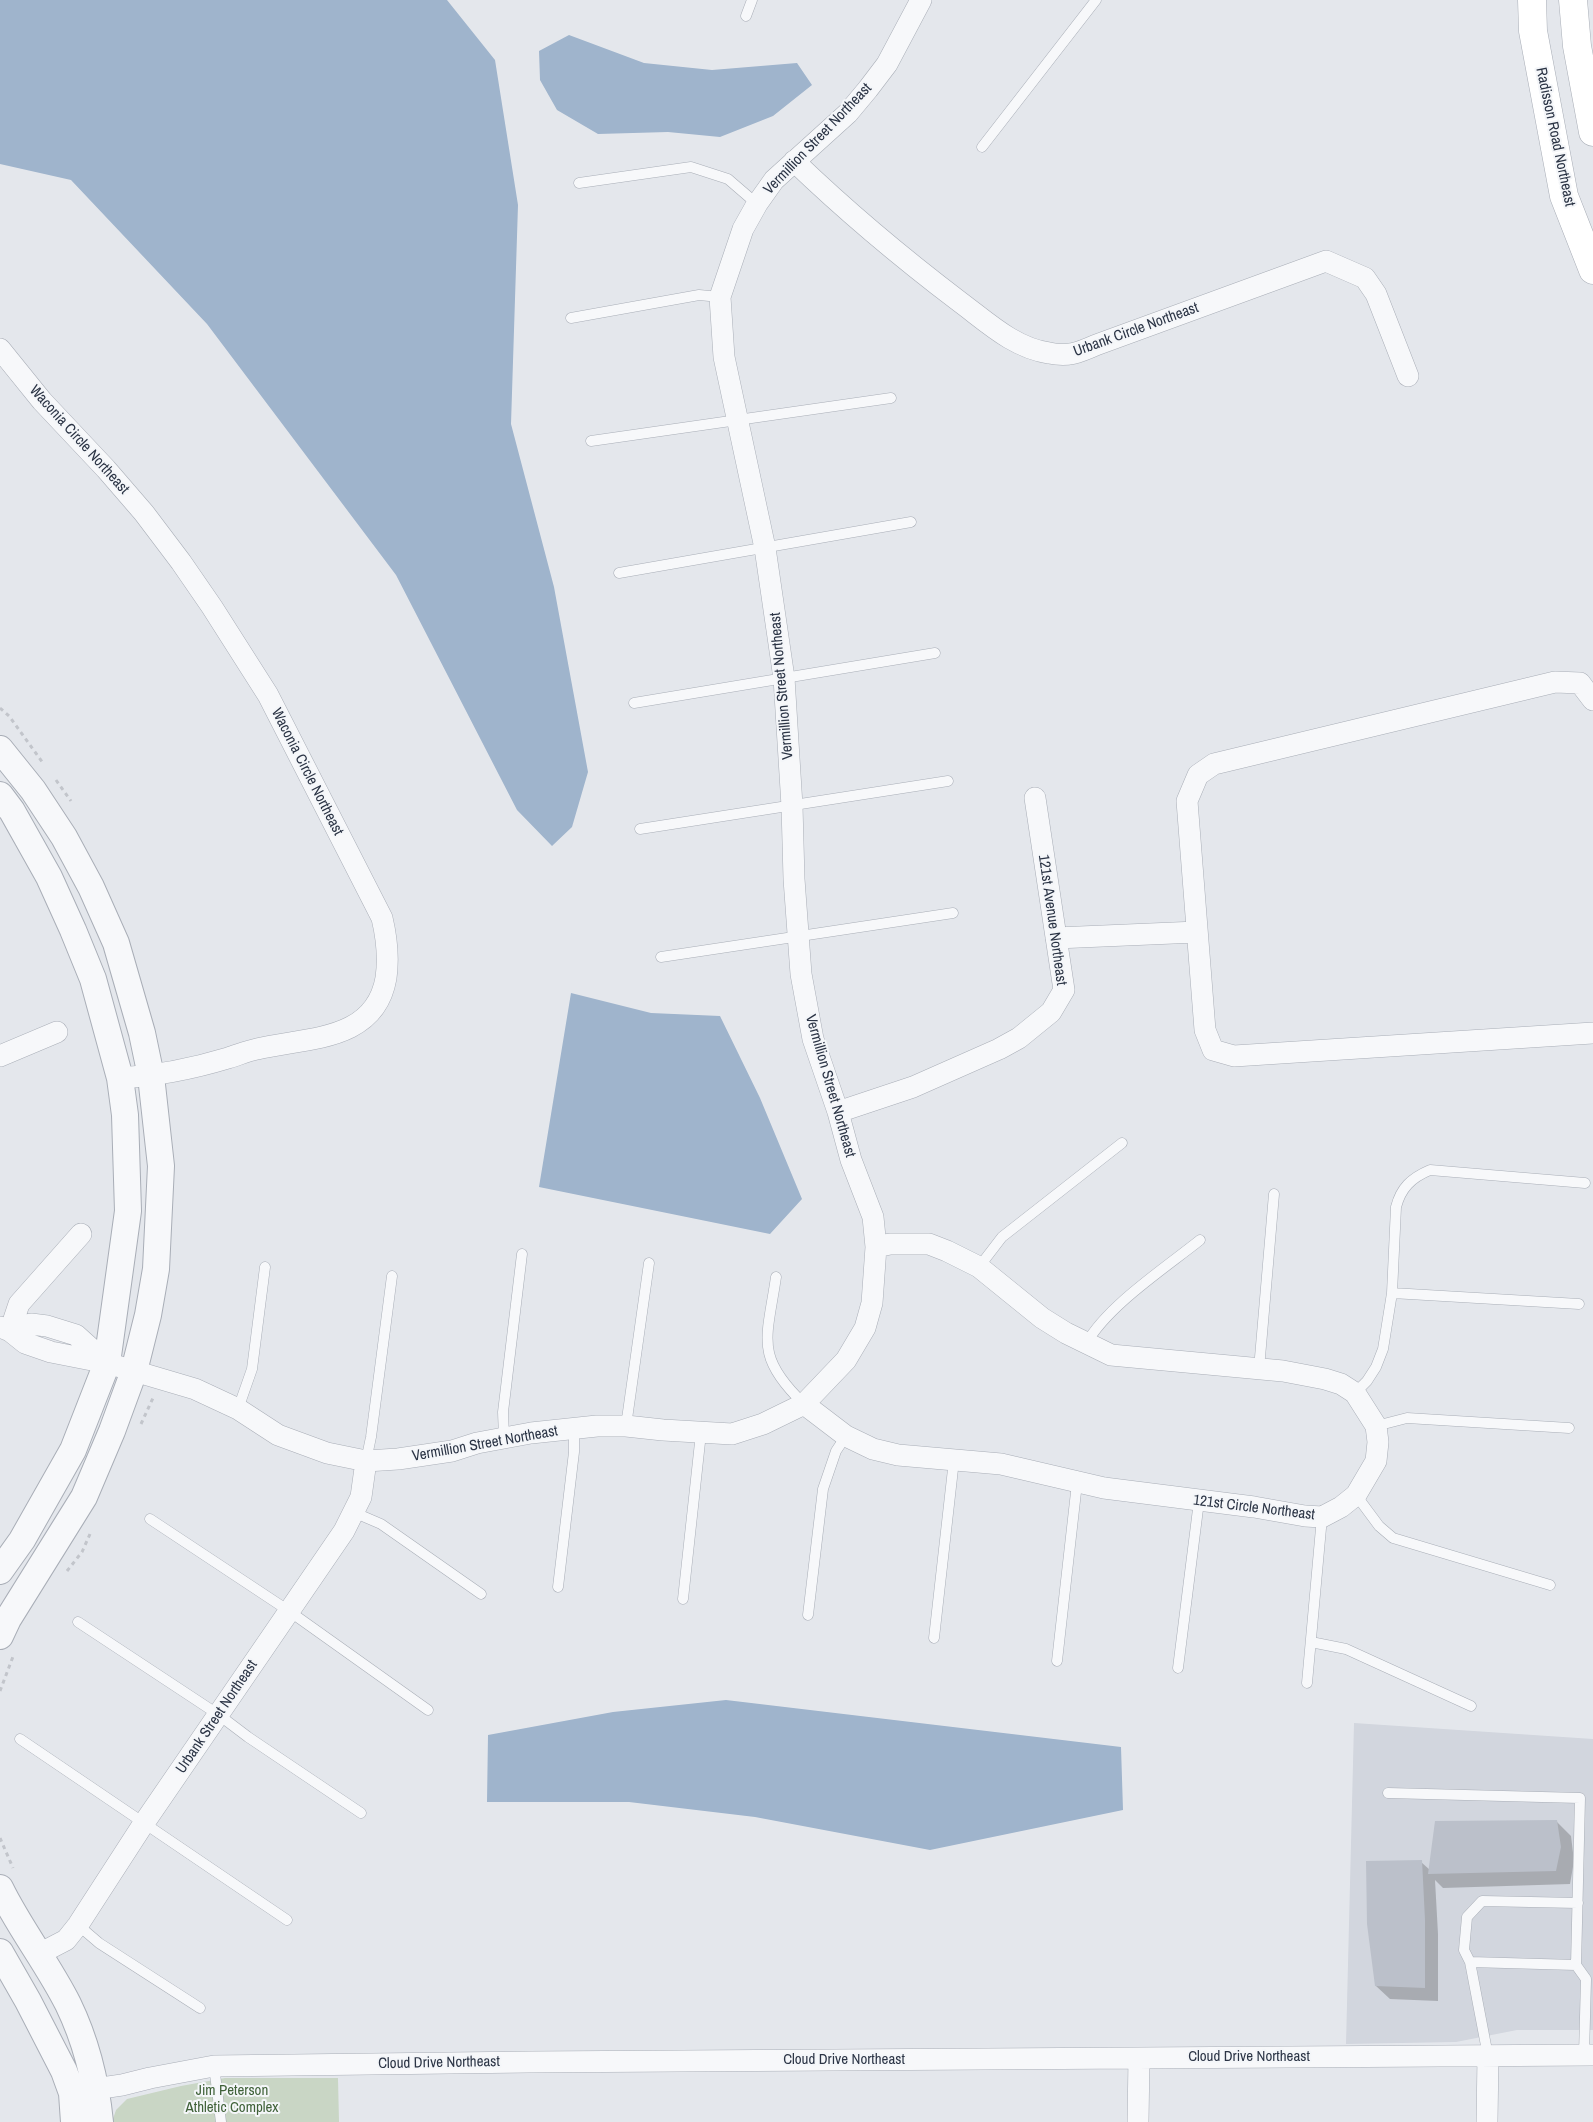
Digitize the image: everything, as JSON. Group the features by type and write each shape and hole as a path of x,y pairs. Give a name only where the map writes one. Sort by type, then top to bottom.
{"main road":[{"name":"Radisson Road Northeast","path":"1532,0 1533,31 1564,196 1593,270"},
{"path":"1572,0 1577,46 1593,132"}],"street":[{"name":"Vermillion Street Northeast","path":"107,1363 195,1389 217,1398 238,1409 278,1436 320,1451 366,1462 452,1451 504,1437 574,1428 626,1426 732,1434 763,1424 804,1404 846,1360 865,1328 872,1303 876,1247 873,1218 851,1160 838,1112 813,1039 801,974 794,879 792,806 784,678 765,548 724,357 720,297 743,229 757,204 774,180 848,113 868,89 887,64 921,0"},
{"name":"Urbank Circle Northeast","path":"794,161 835,201 903,259 1012,341 1048,353 1074,355 1326,261 1365,278 1376,294 1408,376"},
{"name":"Waconia Circle Northeast","path":"0,349 42,400 144,513 181,562 240,650 268,694 312,779 333,826 382,918 388,942 384,991 374,1009 361,1023 343,1031 257,1049 226,1059 151,1076 120,1078"},
{"path":"1593,700 1580,683 1555,682 1214,764 1198,775 1187,801 1205,1030 1213,1050 1234,1056 1593,1033"},
{"path":"0,749 33,790 64,837 95,895 116,943 142,1033 151,1076 161,1166 156,1269 148,1315 134,1371 112,1431 84,1497 8,1619 0,1636"},
{"path":"0,796 12,811 33,847 74,930 93,979 120,1078 125,1116 128,1211 107,1363 73,1450 22,1540 0,1571"},
{"name":"121st Avenue Northeast","path":"838,1112 913,1086 999,1049 1019,1038 1051,1012 1064,990 1034,798"},
{"path":"1056,938 1197,932"},
{"path":"0,1056 57,1032"},
{"path":"5,1329 19,1304 81,1234"},
{"path":"876,1247 890,1244 929,1244 979,1267 1042,1318 1086,1344 1111,1355 1259,1369 1325,1379 1341,1384 1355,1394 1376,1426"},
{"path":"5,1329 31,1324 47,1326 76,1335 107,1363"},
{"name":"121st Circle Northeast","path":"804,1404 846,1436 873,1449 898,1455 1001,1464 1077,1483 1322,1517 1341,1507 1356,1495 1376,1461 1378,1442 1376,1426"},
{"name":"Urbank Street Northeast","path":"39,1954 66,1940 78,1925 144,1823 344,1531 361,1497 366,1462"},
{"path":"0,1888 15,1919 39,1954 72,2014 84,2090 100,2122"},
{"path":"0,1952 64,2071 84,2090"},
{"name":"Cloud Drive Northeast","path":"84,2090 122,2085 214,2066 1588,2055"},
{"path":"1487,2122 1488,2056"},
{"path":"1138,2122 1139,2058"},
{"path":"74,2122 84,2090"}],"lane":[{"path":"746,16 752,0"},
{"path":"982,147 1096,0"},
{"path":"579,183 691,167 728,178 757,204"},
{"path":"571,318 699,295 720,297"},
{"path":"591,442 737,419 891,398"},
{"path":"620,573 911,522"},
{"path":"634,703 935,653"},
{"path":"640,830 948,781"},
{"path":"661,957 953,913"},
{"path":"979,1267 1002,1237 1122,1143"},
{"path":"1355,1394 1376,1367 1383,1349 1392,1293 1396,1207 1399,1195 1416,1176 1430,1170 1585,1182"},
{"path":"1259,1369 1274,1194"},
{"path":"1086,1344 1093,1332 1112,1311 1200,1240"},
{"path":"504,1437 503,1412 522,1254"},
{"path":"626,1426 649,1263"},
{"path":"238,1409 252,1369 265,1267"},
{"path":"366,1462 372,1437 392,1276"},
{"path":"776,1277 766,1342 773,1368 780,1380 804,1404"},
{"path":"1392,1293 1579,1304"},
{"path":"1376,1426 1407,1418 1569,1428"},
{"path":"558,1587 574,1452 574,1428"},
{"path":"682,1599 701,1433"},
{"path":"808,1615 823,1489 836,1451 846,1436"},
{"path":"934,1638 954,1460"},
{"path":"1057,1660 1077,1483"},
{"path":"1356,1495 1379,1526 1393,1538 1550,1585"},
{"path":"1178,1668 1199,1501"},
{"path":"353,1512 382,1524 482,1594"},
{"path":"1307,1683 1322,1517"},
{"path":"150,1519 289,1611 428,1710"},
{"path":"78,1622 219,1715 248,1737 361,1813"},
{"path":"1311,1642 1346,1649 1471,1706"},
{"path":"20,1739 287,1920"},
{"path":"1388,1793 1580,1798 1576,1965 1586,1979 1588,2055"},
{"path":"1488,2056 1470,1962 1464,1950 1467,1917 1482,1902 1578,1903"},
{"path":"78,1925 99,1943 200,2008"},
{"path":"1470,1962 1576,1965"},
{"path":"214,2066 221,2122"}],"shaded area":[{"path":"1354,1723 1593,1739 1593,2030 1517,2030 1456,2042 1346,2044"}],"green space":[{"name":"Jim Peterson Athletic Complex","path":"225,2078 338,2078 339,2122 112,2122 116,2110 127,2099"}],"water":[{"path":"0,0 447,0 495,60 518,205 511,424 554,587 588,772 572,827 552,846 517,810 396,575 207,324 71,180 0,164"},
{"path":"569,35 644,63 712,70 797,63 812,85 773,116 720,137 668,132 598,134 557,110 540,80 539,51"},
{"path":"571,993 651,1013 720,1016 760,1098 802,1199 770,1234 539,1187"},
{"path":"726,1700 1121,1747 1123,1810 930,1850 755,1817 629,1802 487,1802 488,1735 613,1712"}],"building":[{"path":"1557,1820 1561,1847 1556,1871 1428,1874 1435,1821"},
{"path":"1422,1860 1425,1920 1425,1988 1375,1986 1367,1924 1366,1861"}]}
